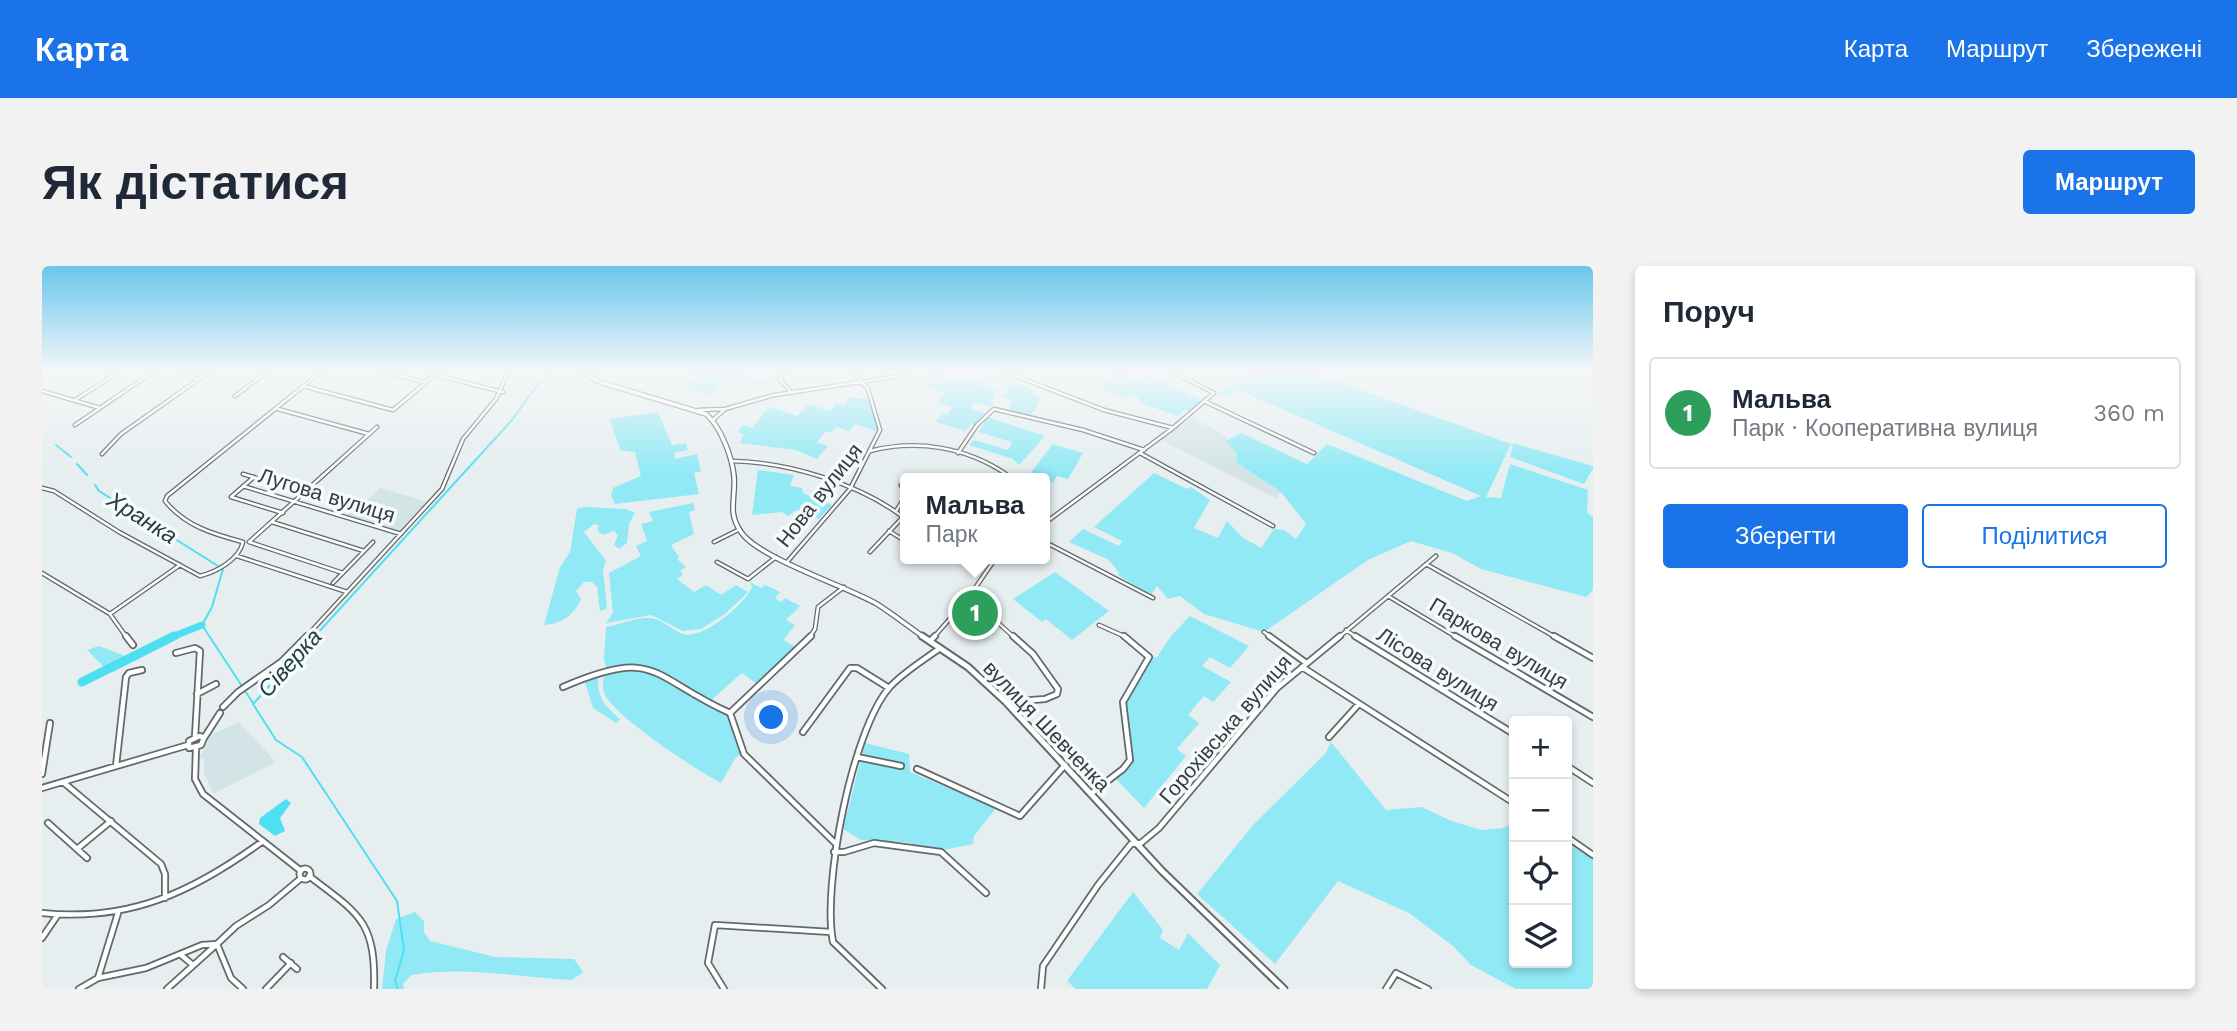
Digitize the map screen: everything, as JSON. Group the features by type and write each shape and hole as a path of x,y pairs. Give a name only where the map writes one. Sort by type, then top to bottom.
{"street":[{"path":"93,406 100,408"},
{"path":"75,425 103,406"},
{"path":"102,454 121,434 161,406"},
{"path":"42,490 54,491 180,565 201,576 208,575 237,556 243,542 187,522 165,501 172,491 278,406"},
{"path":"377,406 393,410 398,406"},
{"path":"223,707 236,694 266,675 289,655 401,534 447,482 465,436 491,406"},
{"path":"683,406 698,410 739,406"},
{"path":"870,451 880,430 872,406"},
{"path":"1093,406 1173,428"},
{"path":"1050,520 1201,406"},
{"path":"1214,406 1314,453"},
{"path":"278,409 369,434"},
{"path":"713,420 725,409"},
{"path":"958,453 977,425 993,409 1083,430 1144,450"},
{"path":"698,410 713,420 731,461 734,478 730,511 738,530 714,542"},
{"path":"342,573 249,542 377,427"},
{"path":"873,443 882,447"},
{"name":"Нова вулиця","path":"787,562 850,489 870,451 917,443 958,453 996,466 1005,473"},
{"path":"1140,453 1273,526"},
{"path":"731,461 759,460 797,467 876,498 900,514"},
{"path":"243,474 305,492"},
{"path":"254,477 231,497 283,513"},
{"name":"Лугова вулиця","path":"243,486 401,534"},
{"path":"896,511 900,504"},
{"path":"870,552 900,521"},
{"path":"272,522 364,551"},
{"name":"вулиця Шевченка","path":"738,530 747,540 776,557 844,587 894,615 968,667 1006,702 1136,843 1284,989"},
{"path":"889,531 900,538"},
{"path":"333,583 373,542"},
{"path":"1050,545 1153,598"},
{"path":"237,556 347,592"},
{"name":"Горохівська вулиця","path":"1041,989 1043,966 1118,858 1159,828 1277,688 1436,556"},
{"path":"717,562 748,579 776,557"},
{"path":"931,640 969,597 992,564"},
{"path":"1426,564 1593,658"},
{"path":"110,614 180,565"},
{"path":"42,573 110,614 133,645"},
{"path":"730,712 812,635 816,629 818,607 844,587"},
{"name":"Паркова вулиця","path":"1388,596 1593,717"},
{"path":"969,597 1033,654 1058,689 1057,694 1045,701 1015,699 1006,702"},
{"path":"1092,793 1123,769 1129,760 1123,702 1149,657 1129,638 1099,625"},
{"name":"Лісова вулиця","path":"1346,630 1509,731"},
{"path":"1264,632 1303,665 1358,705 1509,800"},
{"path":"882,989 833,942 831,932 835,843 862,737 890,688 941,648"},
{"path":"42,788 188,745 195,737 198,649 176,653"},
{"path":"563,687 607,670 643,668 658,672 704,702 730,712"},
{"path":"803,732 850,668 857,668 890,688"},
{"path":"116,766 126,677 129,673 142,670"},
{"path":"197,694 216,684"},
{"path":"1329,737 1358,705"},
{"path":"730,712 744,754 835,843"},
{"path":"220,713 196,748 194,769 203,794 301,871"},
{"path":"42,774 50,723"},
{"path":"195,737 204,738"},
{"path":"188,745 189,748 196,748"},
{"path":"857,757 901,766"},
{"path":"917,769 1020,816 1065,765"},
{"path":"1572,769 1593,782"},
{"path":"63,782 162,864 165,874 165,898"},
{"path":"77,849 111,821"},
{"path":"48,823 87,858"},
{"path":"42,913 83,917 118,912 165,898 223,870 263,841"},
{"path":"1572,841 1593,855"},
{"path":"834,852 844,852 874,843 941,852 986,893"},
{"path":"301,871 310,869 309,876"},
{"path":"300,879 301,871"},
{"path":"167,989 236,926 278,899 300,879 309,876"},
{"path":"309,876 363,918 372,934 377,955 374,989"},
{"path":"98,978 118,912"},
{"path":"42,937 57,916"},
{"path":"724,989 708,963 715,925 831,932"},
{"path":"79,989 98,978 146,968 202,945 217,944"},
{"path":"217,944 231,978 243,989"},
{"path":"181,955 192,965"},
{"path":"283,957 297,969"},
{"path":"266,989 291,963"},
{"path":"1386,989 1396,973 1428,989"}],"shaded area":[{"path":"807,406 830,411 834,406 872,406 878,429 876,431 855,424 849,431 836,427 831,433 826,431 817,442 828,446 817,459 796,450 740,443 744,434 738,432 742,425 752,428 769,407 797,416"},
{"path":"947,406 972,406 970,408 985,413 975,425 971,424 965,431 936,422 942,413 947,414 952,407"},
{"path":"1010,406 1036,406 1031,415 1008,410"},
{"path":"1149,406 1202,406 1193,413 1185,409 1178,416"},
{"path":"1274,406 1405,406 1511,444 1486,497 1501,498 1510,464 1588,490 1587,512 1593,518 1593,590 1586,597 1481,569 1452,553 1411,541 1368,560 1264,632 1204,614 1180,596 1168,599 1157,586 1151,595 1146,593 1118,575 1109,560 1069,542 1083,529 1119,546 1122,541 1094,527 1154,473 1187,489 1191,487 1210,500 1194,528 1218,538 1227,521 1242,537 1261,548 1274,529 1284,530 1296,539 1306,524 1281,492 1236,462 1237,454 1226,441 1241,433 1307,464 1327,444 1467,501 1481,496"},
{"path":"658,412 672,445 686,443 688,450 674,453 675,459 697,454 701,471 694,473 699,494 615,504 611,495 613,488 641,476 635,452 620,450 610,419"},
{"path":"988,417 1045,436 1019,465 1013,459 969,445 974,440 1008,450 1012,442 979,432"},
{"path":"1192,417 1227,437 1227,442 1237,454 1236,462 1281,492 1276,498 1161,440"},
{"path":"1513,443 1593,468 1584,484 1510,457"},
{"path":"1053,444 1083,453 1068,479 1057,476 1053,483 1050,481 1050,473 1031,473"},
{"path":"758,470 794,475 790,486 802,488 803,493 832,505 819,519 796,510 788,516 782,512 752,515"},
{"path":"380,488 428,502 400,532 345,516 354,507 359,508"},
{"path":"693,503 695,510 689,512 694,534 671,545 679,557 677,559 686,567 680,571 683,575 677,579 694,592 706,585 721,595 736,585 748,592 725,614 701,629 683,631 651,615 606,623 613,613 609,573 641,556 636,546 647,541 641,524 653,521 649,512"},
{"path":"577,509 626,509 635,513 629,524 627,543 619,549 614,545 618,535 614,531 603,535 598,531 598,525 594,524 584,532 606,561 603,569 607,609 600,611 597,587 592,582 584,582 576,591 581,599 575,610 562,621 544,625 560,567 570,552"},
{"path":"1055,572 1109,611 1072,640 1046,619 1042,622 1013,599"},
{"path":"750,582 761,588 765,585 780,592 775,598 781,602 785,598 800,606 786,620 795,625 783,640 798,648 761,687 742,673 709,702 730,713 744,754 736,757 721,783 677,756 612,705 605,695 604,674 598,675 600,695 620,719 616,723 593,708 585,682 594,678 593,675 607,670 604,660 606,627 649,618 683,634 701,632 722,619 741,602 752,587"},
{"path":"1190,616 1249,646 1230,668 1210,657 1202,666 1231,682 1213,702 1204,696 1188,715 1199,723 1177,749 1186,756 1144,808 1114,777 1130,760 1122,709 1149,657 1157,657 1171,636"},
{"path":"186,629 197,629 113,672 87,650 99,646 125,656"},
{"path":"239,722 276,762 213,794 204,773 204,758 199,759 211,735"},
{"path":"1331,742 1386,810 1422,807 1449,820 1481,830 1509,825 1509,968 1572,968 1572,846 1593,856 1593,989 1516,989 1471,965 1453,946 1409,913 1338,881 1275,964 1197,894 1255,823 1325,754"},
{"path":"865,743 909,754 910,772 996,808 974,836 973,844 943,850 904,842 861,840 843,829"},
{"path":"286,799 291,803 280,818 285,831 275,836 259,824 260,818"},
{"path":"1133,892 1163,930 1160,938 1179,950 1188,933 1220,965 1207,989 1076,989 1067,981"},
{"path":"415,912 424,921 424,932 430,941 495,957 574,959 583,972 572,980 471,972 431,973 411,975 403,984 404,989 382,989 386,951 396,919"}],"waterway":[{"name":"Сіверка","path":"398,989 395,981 404,950 397,901 302,757 276,740 253,704 522,406"},
{"name":"Хранка","path":"56,445 71,457"},
{"name":"Хранка","path":"77,464 87,475"},
{"name":"Хранка","path":"95,485 99,491 218,566"},
{"name":"Хранка","path":"223,569 212,607 202,625 253,703"},
{"path":"174,636 202,625"},
{"path":"82,682 174,636"},
{"path":"169,638 174,636"}],"place":[{"name":"Мальва","path":"975,613"}]}
